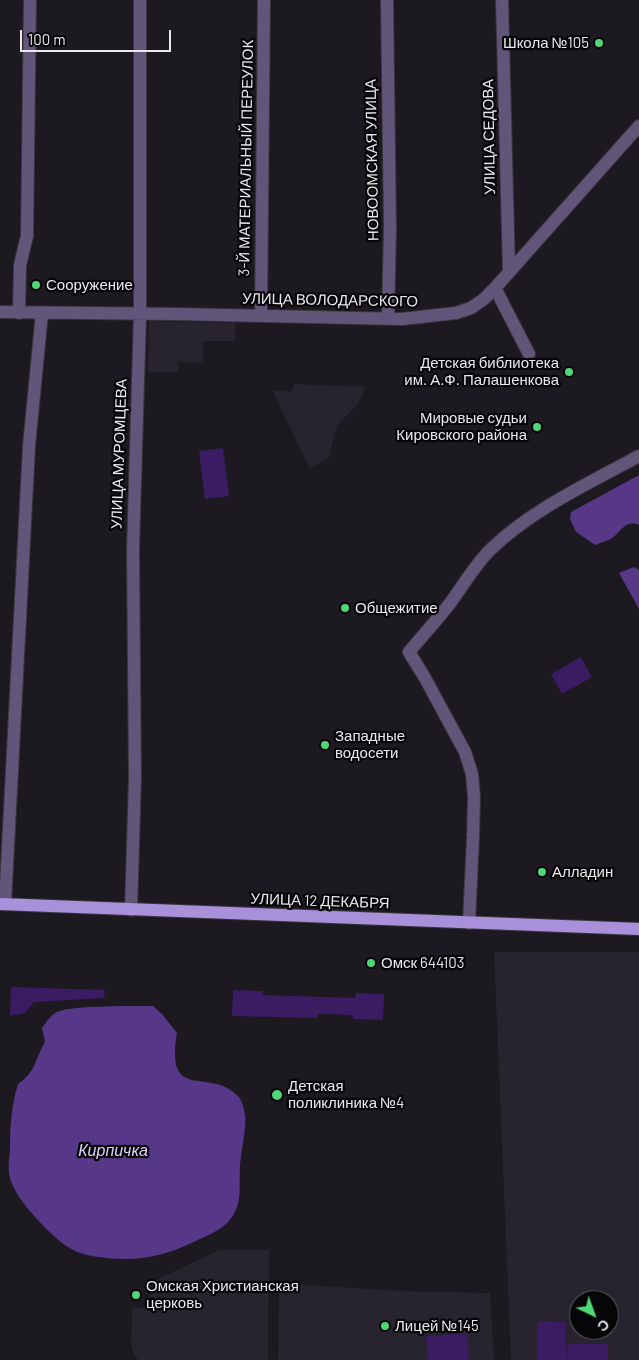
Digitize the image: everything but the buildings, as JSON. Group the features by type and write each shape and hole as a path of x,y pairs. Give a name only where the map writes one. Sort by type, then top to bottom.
{"main road":[{"name":"УЛИЦА 12 ДЕКАБРЯ","path":"2,904 639,929"}],"street":[{"path":"19,313 20,265 26,236 30,0"},
{"name":"УЛИЦА МУРОМЦЕВА","path":"132,910 135,778 133,550 140,314 140,0"},
{"name":"3-Й МАТЕРИАЛЬНЫЙ ПЕРЕУЛОК","path":"261,316 264,0"},
{"name":"НОВООМСКАЯ УЛИЦА","path":"387,0 390,217 388,319"},
{"name":"УЛИЦА СЕДОВА","path":"502,0 509,272"},
{"name":"УЛИЦА ВОЛОДАРСКОГО","path":"0,312 388,319 434,317 456,313 477,304 495,288 639,126"},
{"path":"495,288 529,354"},
{"path":"2,904 29,446 42,313"},
{"path":"469,923 474,797 472,774 465,752 409,652 450,603 477,565 510,532 545,508 639,456"}],"shaded area":[{"path":"149,321 235,323 235,341 203,341 203,363 178,362 178,372 148,372"},
{"path":"294,384 366,387 358,404 337,426 329,457 310,469 272,390 291,392"},
{"path":"223,448 229,496 205,499 199,451"},
{"path":"639,475 639,525 627,525 611,539 595,545 576,532 570,519 571,512"},
{"path":"634,567 639,570 639,609 619,573"},
{"path":"581,657 592,677 562,694 551,674"},
{"path":"494,952 639,952 639,1360 511,1360"},
{"path":"11,987 105,990 104,998 34,1002 25,1013 10,1016"},
{"path":"233,990 263,991 263,995 355,998 356,993 384,994 383,1020 354,1019 353,1015 318,1014 317,1018 232,1016"},
{"path":"219,1250 269,1250 268,1360 138,1360 131,1344 132,1308 149,1307 150,1283"},
{"name":"Лицей №145","path":"288,1284 402,1291 490,1293 494,1360 278,1360 279,1292"},
{"path":"538,1322 565,1322 567,1360 537,1360 537,1325"},
{"path":"467,1333 469,1360 428,1360 426,1336"},
{"path":"568,1344 608,1344 608,1360 568,1360"}],"water":[{"name":"Кирпичка","path":"153,1006 177,1033 175,1055 177,1069 183,1076 192,1080 215,1083 227,1088 238,1096 242,1102 245,1114 239,1199 231,1218 222,1227 187,1245 153,1256 131,1259 90,1256 77,1252 63,1244 53,1236 23,1203 13,1186 9,1171 11,1117 16,1092 18,1084 32,1070 45,1042 42,1028 53,1014 61,1011 77,1008"}],"place":[{"name":"Школа №105","path":"599,43"},
{"name":"Сооружение","path":"36,285"},
{"name":"Детская библиотека им. А.Ф. Палашенкова","path":"569,372"},
{"name":"Мировые судьи Кировского района","path":"537,427"},
{"name":"Общежитие","path":"345,608"},
{"name":"Западные водосети","path":"325,745"},
{"name":"Алладин","path":"542,872"},
{"name":"Омск 644103","path":"371,963"},
{"name":"Детская поликлиника №4","path":"277,1095"},
{"name":"Омская Христианская церковь","path":"136,1295"},
{"name":"Лицей №145","path":"385,1326"}]}
